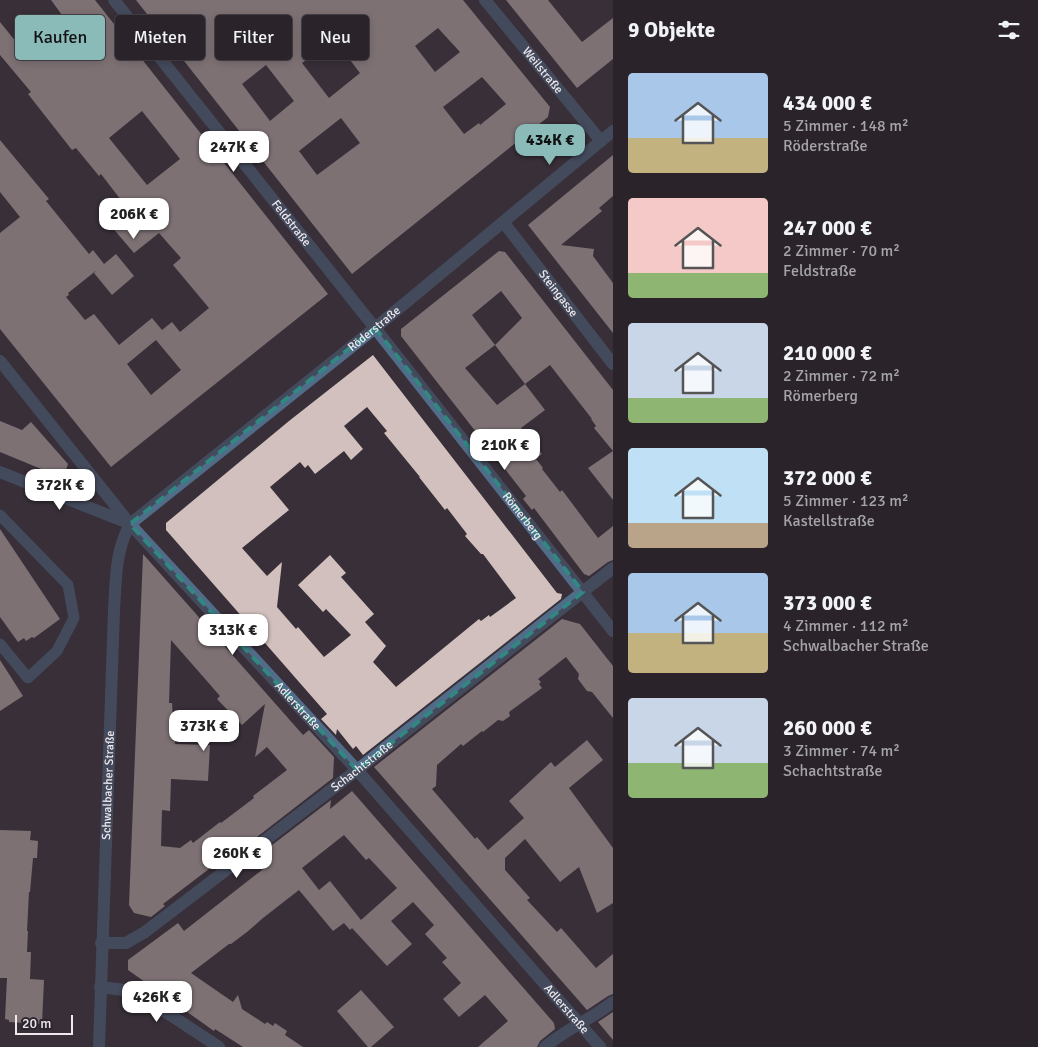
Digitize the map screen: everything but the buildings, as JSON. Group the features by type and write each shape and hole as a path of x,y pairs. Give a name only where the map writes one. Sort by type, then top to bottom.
{"street":[{"name":"Feldstraße","path":"114,0 375,328"},
{"name":"Weilstraße","path":"485,0 601,141"},
{"name":"Röderstraße","path":"130,524 375,328 613,131"},
{"name":"Steingasse","path":"504,223 613,364"},
{"name":"Römerberg","path":"375,328 613,631"},
{"name":"Adlerstraße","path":"0,361 130,524 357,770 600,1047"},
{"path":"0,472 130,524"},
{"name":"Schwalbacher Straße","path":"99,1047 111,674 118,559 120,545 130,524"},
{"name":"Schachtstraße","path":"101,944 126,943 146,932 357,770 613,568"},
{"path":"100,988 124,990 143,997 219,1047"},
{"path":"544,1047 559,1034 580,1024 613,1002"}],"lane":[{"path":"0,515 68,585 74,618 57,651 28,678 1,646"}],"highlighted area":[{"path":"375,328 583,592 357,770 130,524"}]}
